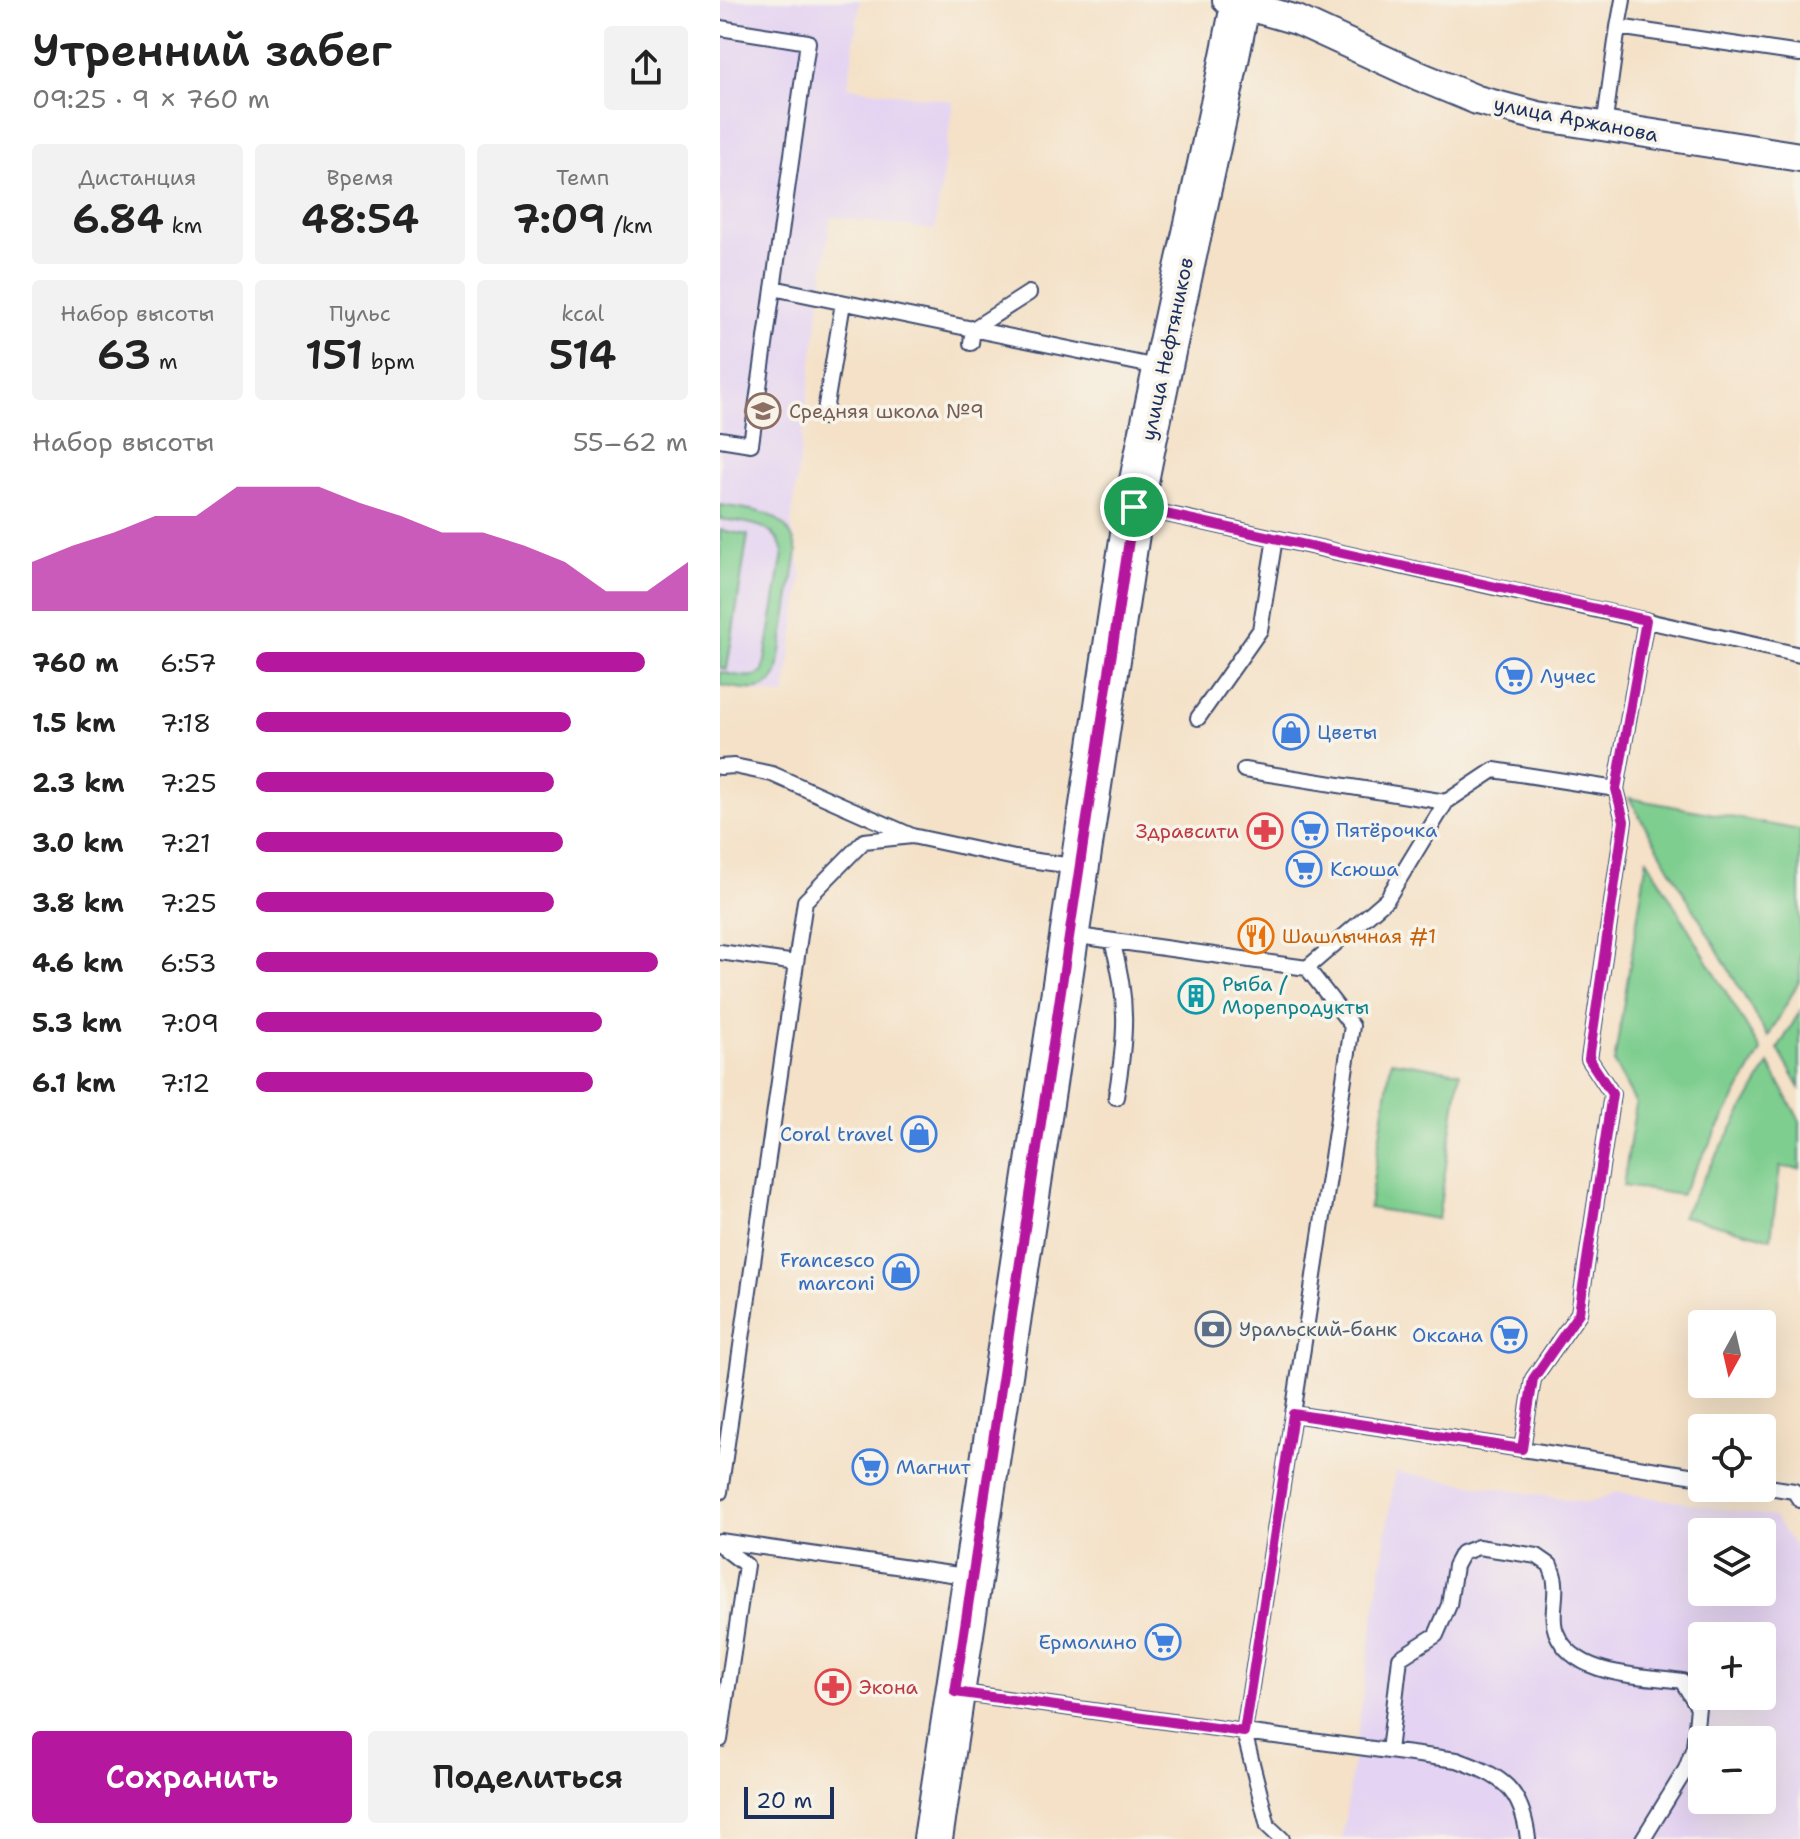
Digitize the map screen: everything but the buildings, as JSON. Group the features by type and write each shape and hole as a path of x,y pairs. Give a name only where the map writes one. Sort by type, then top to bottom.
{"main road":[{"name":"улица Нефтяников","path":"933,1839 1134,507 1208,168 1236,1"}],"street":[{"name":"улица Аржанова","path":"1236,1 1297,20 1477,100 1538,116 1800,157"}],"lane":[{"path":"1604,127 1623,0"},
{"path":"1618,27 1800,54"},
{"path":"720,28 808,42 751,444 720,439"},
{"path":"773,288 972,336 1162,368"},
{"path":"972,336 1029,293"},
{"path":"824,417 843,303"},
{"path":"1134,507 1800,655"},
{"path":"1198,718 1260,630 1275,538"},
{"path":"1522,1449 1533,1379 1579,1313 1612,1094 1589,1059 1624,821 1616,789 1646,620"},
{"path":"720,767 734,766 772,774 912,836 1015,858 1080,867"},
{"path":"1244,770 1446,802"},
{"path":"1307,968 1387,899 1446,802 1494,770 1616,789"},
{"path":"720,1492 805,901 864,841 912,836"},
{"path":"1070,935 1112,941 1163,940 1307,968 1352,1026 1244,1732 1268,1826 1282,1839"},
{"path":"1112,941 1122,975 1126,1009 1124,1050 1116,1097"},
{"path":"720,952 796,963"},
{"path":"1293,1414 1688,1475"},
{"path":"1776,1488 1794,1491 1800,1500"},
{"path":"720,1543 973,1577"},
{"path":"720,1543 746,1565 720,1740"},
{"path":"1389,1751 1400,1658 1436,1635 1449,1605 1455,1566 1462,1553 1478,1547 1537,1556 1550,1565 1556,1585 1553,1605 1556,1632 1575,1658 1597,1668 1682,1681 1698,1707 1694,1747 1686,1769 1643,1839"},
{"path":"955,1692 1457,1760 1489,1771 1506,1784 1525,1814 1528,1839"}],"shaded area":[{"name":"Средняя школа №9","path":"720,0 860,0 848,87 953,101 935,230 831,217 791,524 802,576 785,696 720,686"},
{"path":"1395,1472 1588,1503 1617,1492 1774,1517 1688,1518 1688,1606 1776,1606 1776,1520 1800,1554 1800,1833 1795,1839 1342,1839"}],"green space":[{"path":"720,505 758,511 778,520 793,538 797,552 778,670 768,685 754,690 720,685 720,672 748,676 763,672 783,553 780,543 767,530 749,523 720,519"},
{"path":"720,530 748,535 727,669 720,668"},
{"path":"1629,798 1800,830 1800,980 1768,1037"},
{"path":"1647,859 1761,1051 1681,1195 1623,1186 1636,1104 1614,1063"},
{"path":"1800,1011 1800,1088 1778,1049"},
{"path":"1391,1061 1460,1072 1438,1219 1369,1208"},
{"path":"1769,1064 1800,1121 1800,1169 1780,1167 1771,1238 1682,1216"}],"place":[{"name":"Средняя школа №9","path":"763,411"},
{"name":"Лучес","path":"1514,676"},
{"name":"Цветы","path":"1291,732"},
{"name":"Пятёрочка","path":"1310,830"},
{"name":"Здравсити","path":"1265,831"},
{"name":"Ксюша","path":"1304,869"},
{"name":"Шашлычная #1","path":"1256,936"},
{"name":"Рыба / Морепродукты","path":"1196,996"},
{"name":"Coral travel","path":"919,1134"},
{"name":"Francesco marconi","path":"901,1272"},
{"name":"Уральский-банк","path":"1213,1329"},
{"name":"Оксана","path":"1509,1335"},
{"name":"Магнит","path":"870,1467"},
{"name":"Ермолино","path":"1163,1642"},
{"name":"Экона","path":"833,1687"}],"route":[{"path":"1134,507 1646,620 1616,789 1624,821 1589,1059 1612,1094 1579,1313 1533,1379 1522,1449 1293,1414 1244,1732 955,1692 1134,507"}]}
